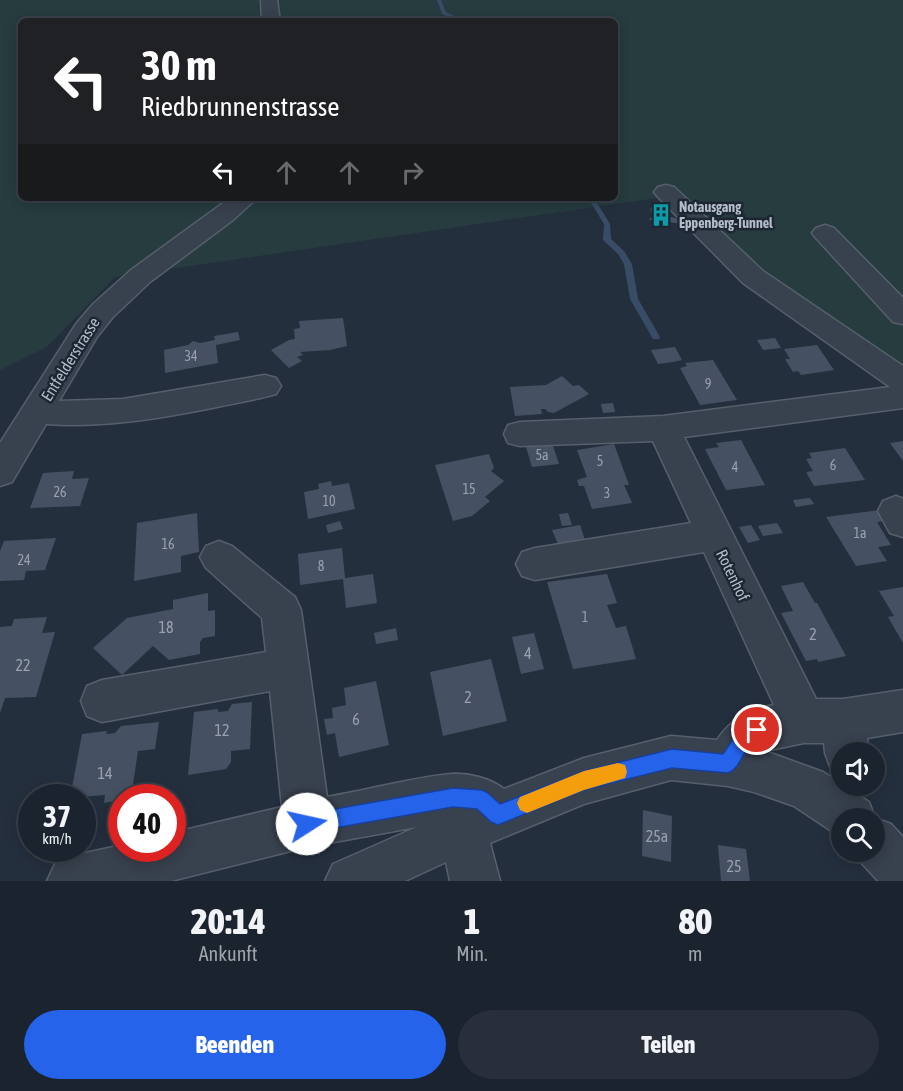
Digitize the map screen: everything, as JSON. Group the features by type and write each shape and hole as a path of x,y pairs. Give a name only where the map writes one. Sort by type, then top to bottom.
{"street":[{"path":"269,0 271,18"},
{"path":"666,192 712,240 753,277 903,381"},
{"name":"Entfelderstrasse","path":"0,472 86,330 102,309 142,273 241,201"},
{"path":"825,233 903,315"},
{"path":"38,411 65,415 100,414 265,386"},
{"path":"520,434 663,428 903,397"},
{"name":"Rotenhof","path":"663,428 714,535 832,732"},
{"path":"535,564 714,535"},
{"path":"219,557 281,610 307,824"},
{"path":"102,701 289,668"},
{"path":"728,764 742,742 757,730 832,732 903,711"},
{"path":"350,881 480,823 584,781 672,758 728,764 754,770 807,788 836,808"},
{"path":"72,881 307,824 453,797 482,800 475,881"},
{"path":"885,853 895,863 903,877"}],"green space":[{"path":"0,0 903,0 903,375 820,319 670,196 115,277 47,347 0,370"}],"building":[{"name":"Notausgang Eppenberg-Tunnel","path":"663,205 671,210 668,216 684,221 685,224 649,220 653,215 650,209 653,206"},
{"path":"343,318 347,346 330,350 300,352 303,355 297,357 302,361 289,368 271,350 295,339 294,329 300,328 299,321"},
{"path":"238,332 240,340 216,345 218,363 165,373 164,350 188,345 193,341 200,343 215,340 214,336"},
{"path":"775,338 781,348 763,350 757,340"},
{"path":"817,345 834,370 801,375 798,371 793,372 785,359 790,359 784,349"},
{"path":"675,347 682,360 658,364 651,350"},
{"path":"713,360 737,400 700,405 680,368 687,366 685,363"},
{"path":"562,376 573,386 579,385 589,394 554,413 541,409 542,414 515,416 510,387 546,385"},
{"path":"613,403 615,412 603,413 601,404"},
{"path":"741,440 765,485 726,490 705,449 719,447 716,443"},
{"path":"903,441 903,461 890,443"},
{"path":"552,443 559,464 532,467 526,447"},
{"path":"614,444 629,485 624,485 632,503 592,509 584,486 579,486 577,480 587,477 577,450"},
{"path":"845,448 865,480 814,486 806,472 813,471 806,459 812,458 809,453"},
{"path":"489,454 494,468 491,471 504,481 485,497 490,501 472,516 453,521 435,465"},
{"path":"74,471 72,479 89,478 80,506 30,508 43,473"},
{"path":"331,481 332,486 349,483 355,509 308,519 304,492 319,489 318,484"},
{"path":"810,498 814,504 796,507 793,500"},
{"path":"880,510 890,520 877,522 891,545 878,547 887,561 856,566 826,517"},
{"path":"197,513 199,552 181,556 181,572 134,581 137,523"},
{"path":"568,513 572,525 562,526 559,514"},
{"path":"340,521 343,529 328,533 326,525"},
{"path":"777,523 783,533 763,536 758,526"},
{"path":"580,525 585,540 558,544 552,530"},
{"path":"751,525 760,540 748,543 739,527"},
{"path":"56,538 45,570 26,571 24,580 0,581 0,551 4,541"},
{"path":"342,548 345,578 373,574 377,603 346,608 343,579 300,585 298,554"},
{"path":"607,574 617,603 607,605 616,628 626,626 636,659 573,669 547,582"},
{"path":"803,582 846,656 818,662 817,659 806,661 781,613 793,611 781,586"},
{"path":"903,587 903,643 888,617 894,616 879,591"},
{"path":"208,593 208,611 215,610 215,636 203,638 200,642 200,654 169,660 153,646 122,675 93,648 127,618 173,609 173,600"},
{"path":"47,617 42,633 55,632 36,697 5,698 0,713 0,627 12,626 14,619"},
{"path":"396,628 398,640 376,644 374,633"},
{"path":"534,633 544,669 521,674 512,637"},
{"path":"491,659 507,721 443,736 430,672"},
{"path":"376,681 389,745 339,757 335,733 327,735 324,719 333,718 332,708 346,705 344,688"},
{"path":"252,702 250,749 231,751 231,762 226,769 188,775 194,712 218,709 218,712 228,711 232,704"},
{"path":"159,722 155,749 138,751 133,784 108,784 108,802 104,803 105,795 96,796 96,784 73,784 82,734 107,731 106,734 115,733 121,726"},
{"path":"643,810 672,816 671,862 642,856"},
{"path":"718,845 746,849 750,881 721,881"}],"waterway":[{"path":"439,0 444,13 456,18"},
{"path":"593,201 607,224 607,240 621,253 628,264 634,299 656,337"}],"slow traffic":[{"path":"527,803 584,781 618,772"}],"place":[{"name":"Notausgang Eppenberg-Tunnel","path":"661,215"}],"route":[{"path":"307,824 453,797 482,800 498,815 584,781 672,758 728,764 742,742 757,730"}]}
